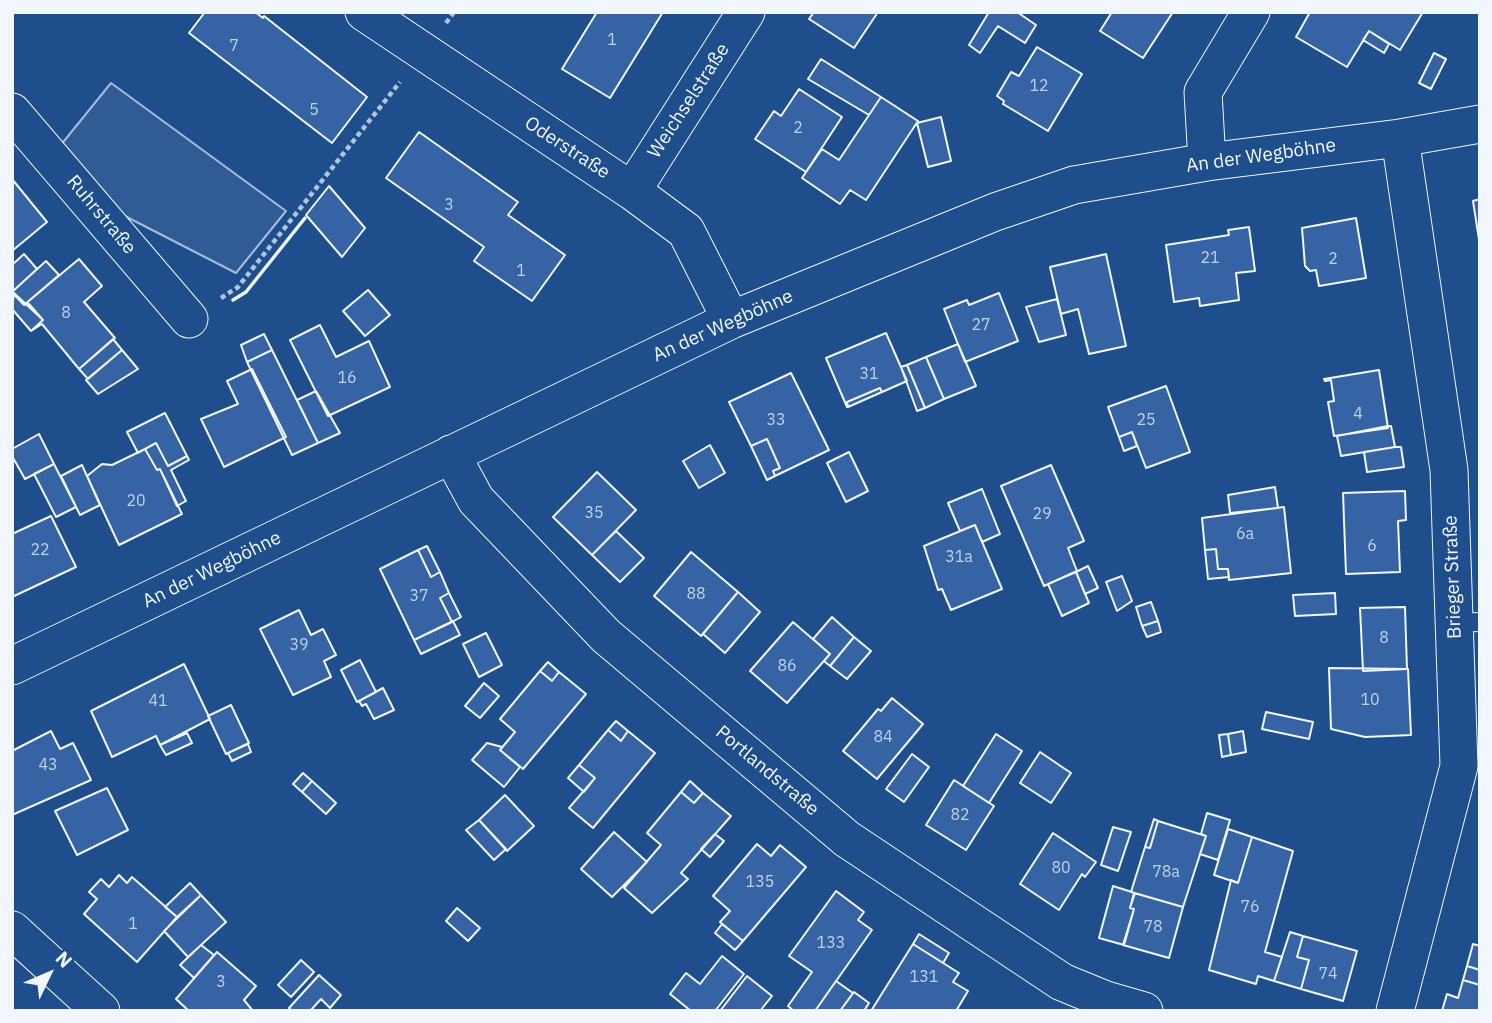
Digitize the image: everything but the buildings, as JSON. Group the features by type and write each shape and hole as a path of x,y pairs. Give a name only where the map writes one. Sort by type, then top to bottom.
{"street":[{"name":"Oderstraße","path":"364,12 632,191 686,231 731,320"},
{"name":"Weichselstraße","path":"632,191 746,12"},
{"path":"1207,162 1203,92 1251,12"},
{"name":"Ruhrstraße","path":"12,111 189,319"},
{"name":"An der Wegböhne","path":"12,666 731,320 995,212 1074,185 1207,162 1400,138 1480,124"},
{"name":"Brieger Straße","path":"1395,1011 1460,766 1467,623 1449,470 1400,138"},
{"name":"Portlandstraße","path":"452,454 476,500 606,636 847,839 1062,982 1106,1000 1144,1011"},
{"path":"12,930 101,1011"}],"path":[{"path":"189,319 238,286 423,53"}],"shaded area":[{"path":"111,83 286,211 236,273 119,213 60,146"}],"wall":[{"path":"233,300 246,292 305,218"}]}
